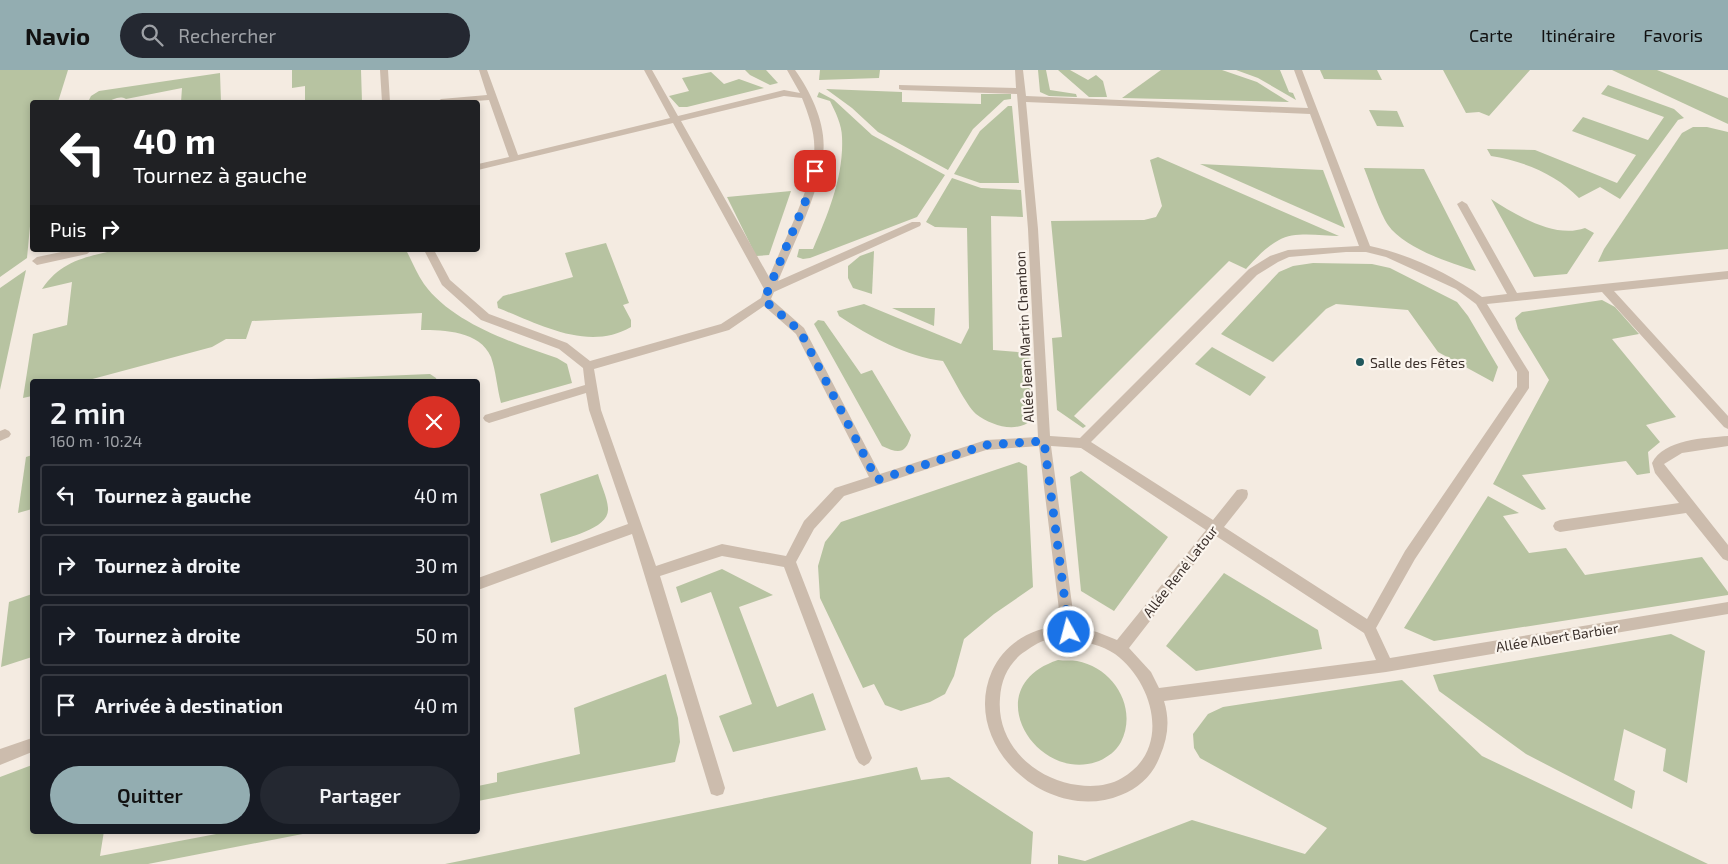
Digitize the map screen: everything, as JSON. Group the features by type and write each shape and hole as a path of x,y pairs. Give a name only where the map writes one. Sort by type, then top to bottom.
{"street":[{"path":"384,70 386,100"},
{"path":"483,70 514,158"},
{"path":"648,70 770,289"},
{"path":"588,366 725,327 764,300 811,188 820,154 816,121 806,96 791,70"},
{"name":"Allée Jean Martin Chambon","path":"1019,70 1033,229 1044,441 1069,632"},
{"path":"1298,70 1366,249"},
{"path":"902,87 1314,111"},
{"path":"480,166 784,93 806,96"},
{"path":"461,100 491,97"},
{"path":"1462,204 1514,297"},
{"path":"770,289 916,224"},
{"path":"1083,442 1253,272 1274,259 1288,254 1366,249 1388,254 1460,286 1480,301 1523,372 1522,388 1410,554 1368,628"},
{"path":"37,261 78,252"},
{"path":"430,252 446,282 485,317 563,346 588,366 595,410 652,573 717,788"},
{"path":"1480,301 1728,275"},
{"path":"1605,288 1728,424"},
{"path":"764,300 800,331 877,480"},
{"path":"489,418 592,388"},
{"path":"788,562 809,525 840,492 986,445 1044,441 1083,442 1216,527 1368,628 1386,665"},
{"path":"1728,441 1690,446 1662,457 1658,463 1659,469 1728,555"},
{"name":"Allée René Latour","path":"1119,649 1242,494"},
{"path":"1560,526 1689,507"},
{"path":"480,583 636,526"},
{"path":"652,573 722,550 788,562"},
{"path":"788,562 864,758"},
{"name":"Allée Albert Barbier","path":"1156,696 1386,665 1728,608"},
{"path":"1069,632 1096,637 1119,649 1142,671 1156,696 1161,716 1160,737 1154,756 1140,774 1121,788 1096,794 1070,793 1045,784 1022,768 1005,748 994,724 992,700 996,677 1007,657 1025,643 1046,634 1069,632"},
{"path":"0,757 30,746"}],"green space":[{"path":"0,70 68,70 59,100 30,100 30,226 27,258 0,277"},
{"path":"292,70 361,70 362,100 305,100 305,86 292,88"},
{"path":"745,70 766,70 778,83 770,85 750,75"},
{"path":"820,70 880,70 879,78 819,80"},
{"path":"1038,70 1046,70 1050,90 1076,94 1077,97 1049,96 1040,92"},
{"path":"1058,70 1070,70 1088,80 1096,75 1103,81 1107,97 1089,97"},
{"path":"1161,70 1222,70 1257,82 1289,102 1122,98"},
{"path":"1236,70 1280,70 1289,92 1293,93 1296,100 1258,78"},
{"path":"1320,70 1377,70 1382,80 1324,79"},
{"path":"1443,70 1530,70 1489,116 1479,112 1466,113"},
{"path":"1612,70 1657,70 1728,98 1728,124"},
{"path":"711,72 724,84 739,79 764,88 687,107 679,107 669,96 689,91 682,78"},
{"path":"220,73 221,100 181,100 182,88 126,99 89,100 91,96 99,91"},
{"path":"1608,85 1674,109 1684,118 1678,120 1620,199 1600,187 1579,198 1549,175 1515,161 1491,156 1487,149 1535,150 1617,183 1636,155 1572,131 1583,117 1648,140 1664,117 1601,94"},
{"path":"826,89 902,92 902,102 981,104 981,94 1011,94 1011,99 1004,100 973,129 948,170 878,132 852,108"},
{"path":"819,92 834,100 872,135 945,175 917,217 803,259 797,257 799,249 813,249 834,195 842,152 842,132 838,118 830,101 817,97"},
{"path":"1008,106 1012,106 1019,183 980,183 954,174 980,131"},
{"path":"1369,110 1397,111 1404,127 1377,126"},
{"path":"1693,127 1707,127 1728,132 1728,249 1598,262 1604,249 1682,133"},
{"path":"1158,157 1339,236 1300,235 1285,237 1265,249 1246,269 1229,261 1074,416 1086,426 1083,428 1057,410 1052,338 1062,337 1051,221 1144,220 1156,217 1162,206 1150,160"},
{"path":"1200,164 1323,170 1345,228"},
{"path":"1364,168 1424,169 1476,271 1428,254 1395,233 1388,225 1382,213"},
{"path":"952,178 981,188 1021,190 1023,217 991,216 993,350 1029,353 1033,419 1027,424 1004,427 982,418 972,410 963,397 943,361 916,355 889,344 839,316 837,311 864,304 961,344 969,328 967,228 935,227 926,222"},
{"path":"791,191 769,255 756,256 727,197"},
{"path":"1491,199 1536,224 1549,228 1573,231 1585,228 1594,233 1567,274 1534,277"},
{"path":"606,243 629,303 623,305 631,320 631,327 615,334 598,337 581,336 547,328 498,308 497,302 503,296 573,277 565,253"},
{"path":"874,251 872,294 853,288 848,278 848,266 860,256"},
{"path":"107,252 407,252 424,284 450,310 484,330 557,358 567,364 572,383 501,403 493,362 486,348 470,337 460,334 421,330 422,313 252,321 246,339 226,339 212,347 92,379 30,379 30,396 23,398 33,334 67,325 72,282 42,289 57,272 66,266"},
{"path":"1313,263 1372,264 1390,268 1457,302 1468,316 1498,367 1493,382 1438,352 1408,310 1336,304 1326,309 1273,362 1221,334 1279,272 1293,266"},
{"path":"26,270 0,390 0,288"},
{"path":"1602,300 1615,307 1639,334 1612,339 1676,417 1646,425 1660,442 1648,452 1650,473 1637,475 1626,461 1522,475 1546,509 1542,510 1493,484 1549,380 1518,329 1515,318 1522,312"},
{"path":"892,308 935,308 934,326"},
{"path":"818,320 824,321 861,374 872,370 911,435 907,446 901,451 882,446 814,324"},
{"path":"1212,347 1266,377 1250,396 1195,364"},
{"path":"430,374 436,379 311,379"},
{"path":"30,456 30,510 18,513 26,457"},
{"path":"1019,462 1027,466 1033,587 994,614 964,639 954,676 945,694 930,702 901,711 885,705 874,684 863,688 820,598 818,566 825,542 841,522"},
{"path":"1081,471 1168,537 1114,611 1081,591 1070,477"},
{"path":"598,474 608,508 607,515 595,527 551,543 540,494"},
{"path":"1488,496 1519,513 1503,516 1529,553 1566,548 1585,575 1702,557 1728,592 1728,595 1434,641 1404,628"},
{"path":"722,569 773,595 739,607 777,707 813,693 826,730 733,752 719,716 752,704 711,592 681,603 676,587"},
{"path":"1224,573 1318,630 1322,649 1196,671 1166,646"},
{"path":"30,595 30,658 1,667 9,602"},
{"path":"1671,634 1705,651 1687,783 1663,771 1666,749 1624,729 1614,780 1635,791 1632,809 1526,754 1439,691 1433,675"},
{"path":"1058,660 1077,661 1090,665 1102,672 1119,691 1124,703 1126,729 1117,748 1106,758 1076,765 1055,759 1037,747 1024,730 1018,710 1021,691 1033,673"},
{"path":"666,674 678,718 680,742 675,762 480,801 480,786 497,782 497,773 580,754 574,708"},
{"path":"1402,680 1482,756 1708,864 1058,864 1058,855 1085,861 1192,820 1305,854 1327,828 1200,758 1194,748 1193,734 1208,714 1223,707"},
{"path":"30,766 30,834 104,834 100,856 216,834 303,834 148,864 0,864 0,777"},
{"path":"917,767 921,780 949,777 1033,832 1031,864 445,864"}],"place":[{"name":"Salle des Fêtes","path":"1360,362"}],"route":[{"path":"815,171 811,188 764,300 800,331 877,480 986,445 1044,441 1069,632"}]}
